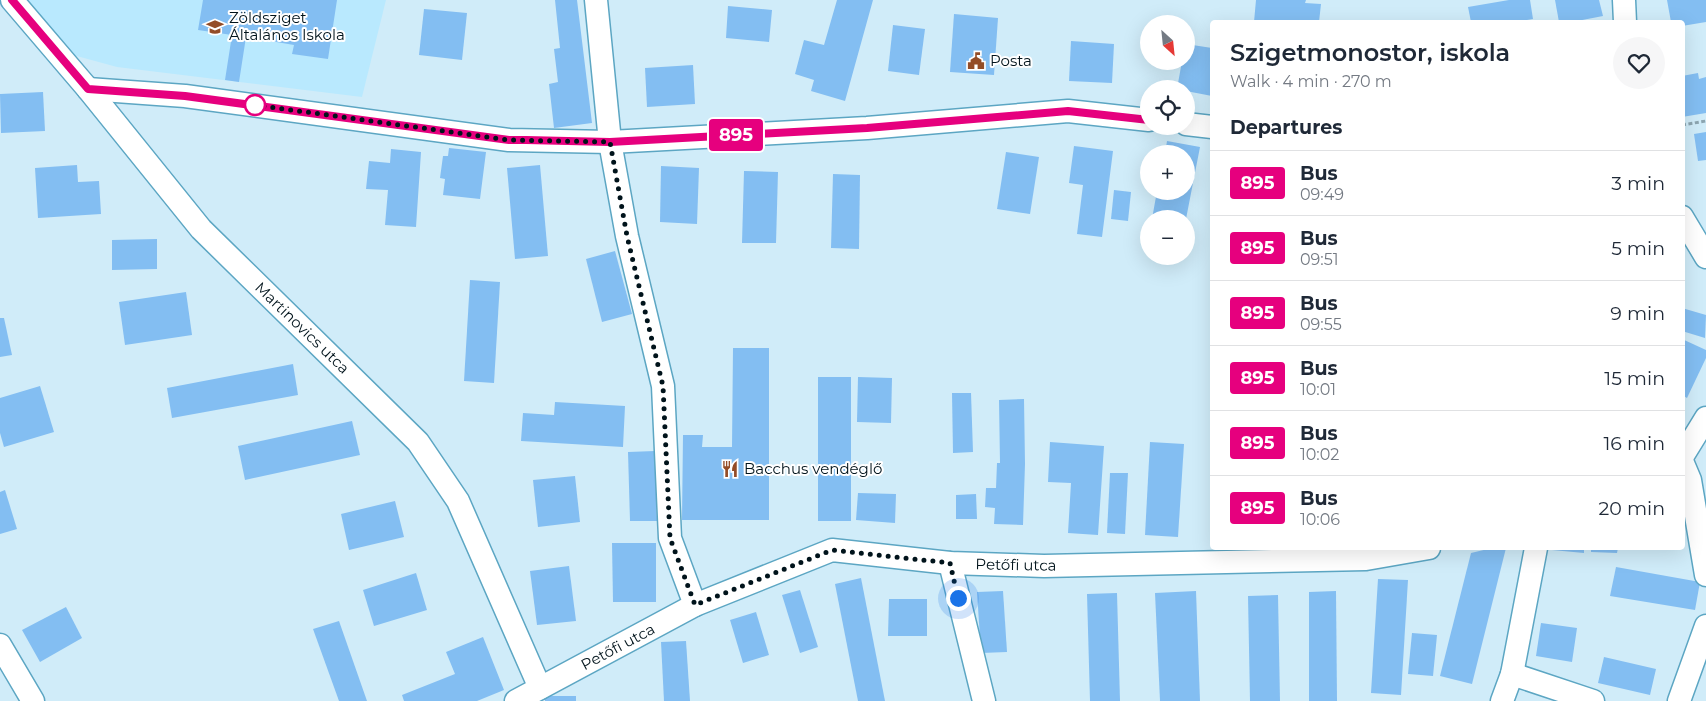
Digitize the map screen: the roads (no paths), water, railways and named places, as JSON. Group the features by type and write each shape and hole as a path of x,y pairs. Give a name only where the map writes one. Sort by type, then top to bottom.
{"street":[{"name":"Martinovics utca","path":"12,0 88,89 201,229 418,442 458,501 540,688"},
{"path":"596,0 610,142 627,236 663,386 670,538 695,605"},
{"path":"1624,0 1625,20"},
{"path":"88,89 185,96 509,140 610,142 867,128 1068,111 1140,119"},
{"path":"1195,125 1210,127"},
{"path":"1685,222 1706,257"},
{"path":"1685,452 1706,418"},
{"path":"1685,468 1690,480 1706,575"},
{"name":"Petőfi utca","path":"516,701 695,605 832,550 950,563 1044,566 1366,559 1418,550"},
{"path":"1502,701 1512,674 1536,550"},
{"path":"950,563 984,701"},
{"path":"1679,701 1706,626"},
{"path":"0,645 33,701"},
{"path":"1512,674 1593,701"}],"place":[{"name":"Zöldsziget Általános Iskola","path":"215,27"},
{"name":"Posta","path":"976,61"},
{"name":"Bacchus vendéglő","path":"730,469"}]}
